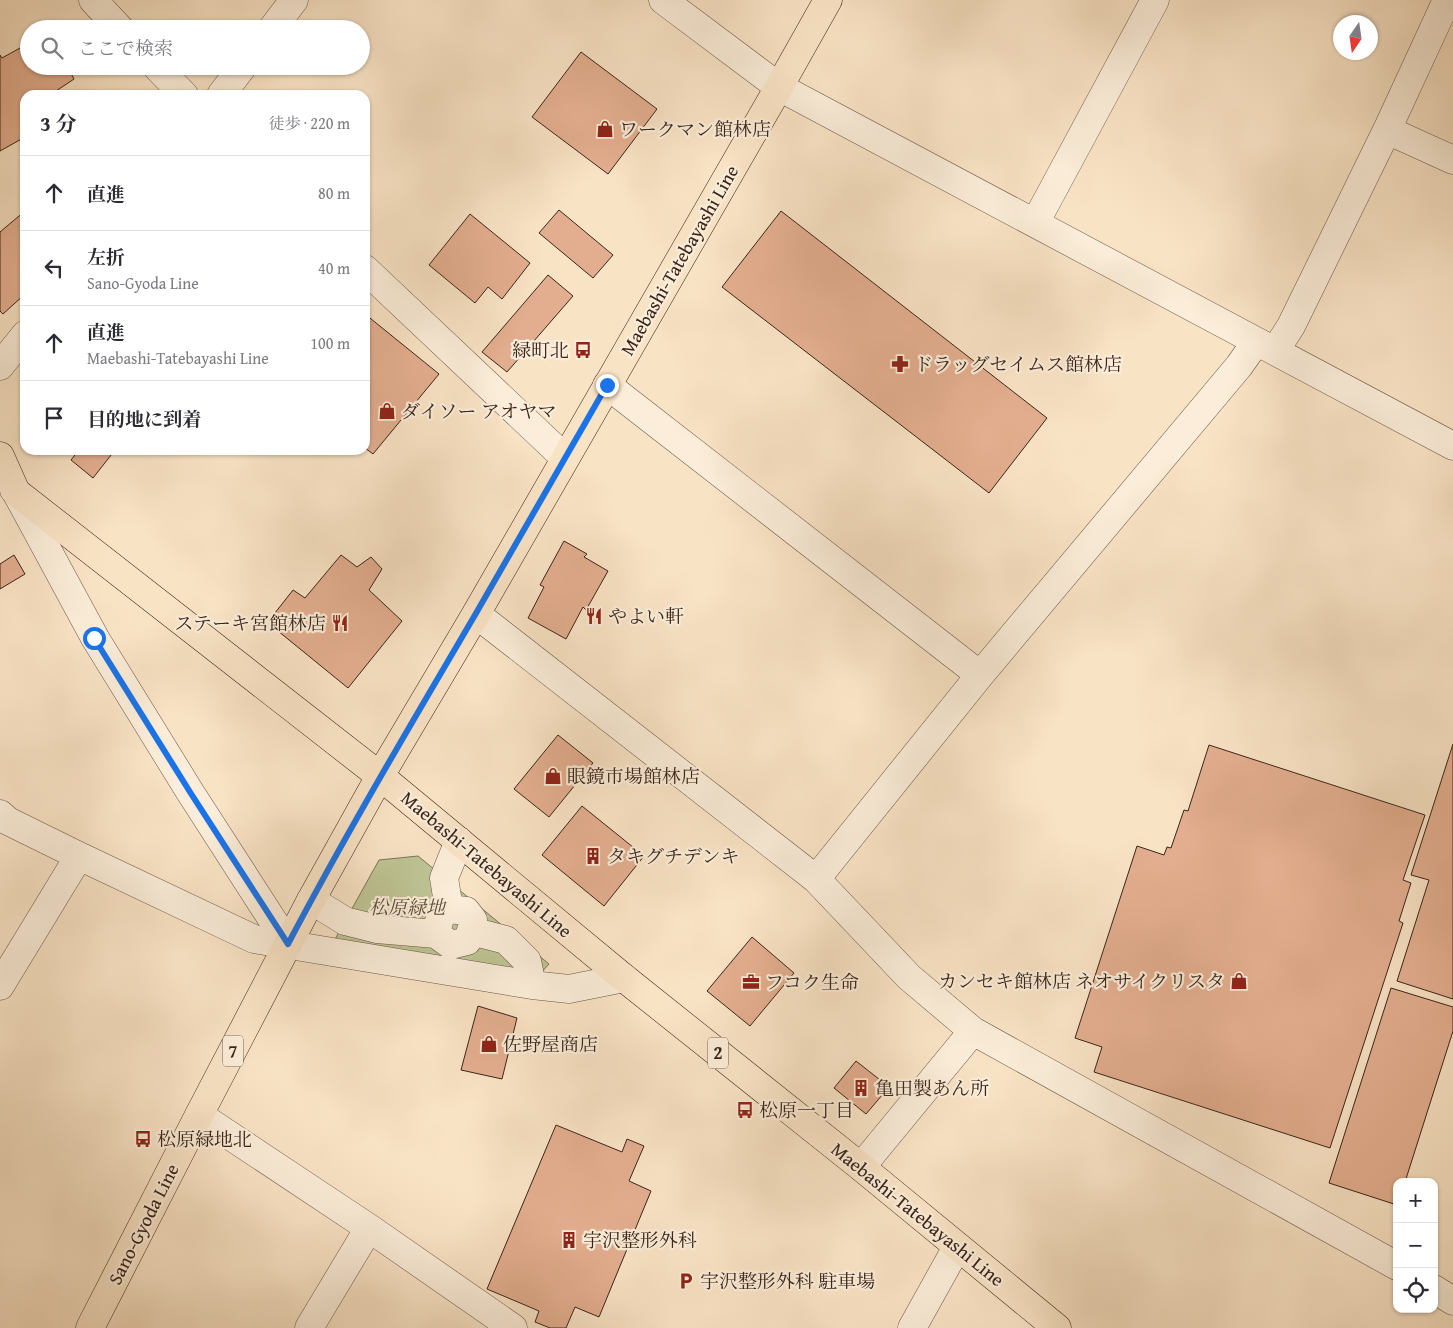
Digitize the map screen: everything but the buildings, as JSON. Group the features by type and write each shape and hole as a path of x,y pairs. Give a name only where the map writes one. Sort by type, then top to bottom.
{"main road":[{"name":"Maebashi-Tatebayashi Line","path":"828,0 476,614 380,776 624,978 861,1167 1057,1328"},
{"path":"0,456 8,485 380,776"},
{"name":"Sano-Gyoda Line","path":"90,1328 311,900 380,776"}],"street":[{"path":"93,0 112,20"},
{"path":"279,20 294,0"},
{"path":"663,0 779,87 1453,446"},
{"path":"1035,223 1155,0"},
{"path":"816,879 980,675 1240,366 1291,326 1387,130 1447,0"},
{"path":"165,75 179,90"},
{"path":"225,90 236,75"},
{"path":"1387,130 1453,160"},
{"path":"370,274 565,458"},
{"path":"0,366 20,341"},
{"path":"607,385 980,675"},
{"path":"8,485 94,638 288,944"},
{"path":"476,614 816,879 909,977 973,1030 1393,1264"},
{"path":"0,814 8,820 79,856 254,939 569,989 624,978"},
{"path":"449,909 444,878 459,841"},
{"path":"0,986 79,856"},
{"path":"311,900 344,921 377,929 436,934 451,945 467,940 473,920 466,911 449,909 440,917 436,934"},
{"path":"471,931 506,940 527,961 532,984"},
{"path":"861,1167 973,1030"},
{"path":"199,1115 369,1228 514,1328"},
{"path":"309,1328 369,1228"},
{"path":"912,1328 957,1247"},
{"path":"1438,1292 1453,1301"}],"green space":[{"name":"松原緑地","path":"418,856 549,964 538,976 334,941 379,860"}],"place":[{"name":"ワークマン館林店","path":"605,129"},
{"name":"緑町北","path":"583,350"},
{"name":"ドラッグセイムス館林店","path":"900,364"},
{"name":"ダイソー アオヤマ","path":"387,411"},
{"name":"やよい軒","path":"594,616"},
{"name":"ステーキ宮館林店","path":"340,623"},
{"name":"眼鏡市場館林店","path":"553,776"},
{"name":"タキグチデンキ","path":"593,856"},
{"name":"カンセキ館林店 ネオサイクリスタ","path":"1239,981"},
{"name":"フコク生命","path":"751,982"},
{"name":"佐野屋商店","path":"489,1044"},
{"name":"亀田製あん所","path":"861,1088"},
{"name":"松原一丁目","path":"745,1110"},
{"name":"松原緑地北","path":"143,1139"},
{"name":"宇沢整形外科","path":"569,1240"},
{"name":"宇沢整形外科 駐車場","path":"686,1281"}],"route":[{"path":"94,638 288,944 380,776 476,614 607,385"}]}
